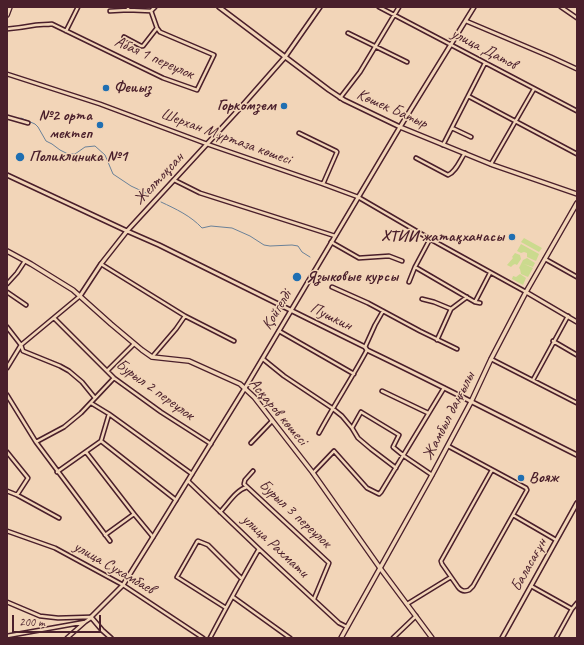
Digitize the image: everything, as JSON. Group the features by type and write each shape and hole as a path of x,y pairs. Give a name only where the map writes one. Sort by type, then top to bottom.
{"main road":[{"path":"7,15 10,7"},
{"name":"Жамбыл даңғылы","path":"341,638 432,475 471,402 491,359 526,292 577,203"},
{"name":"Асқаров көшесі","path":"7,251 73,290 134,344 152,357 189,361 240,384 245,388 254,397 313,473 380,568 432,638"}],"street":[{"path":"66,31 78,7"},
{"path":"151,11 155,7"},
{"name":"Көшек Батыр","path":"219,7 340,98 400,127 443,145 491,164 577,194"},
{"name":"Желтоқсан","path":"80,296 101,264 126,231 241,107 284,57 320,7"},
{"name":"улица Датов","path":"379,7 577,111"},
{"path":"340,98 360,72 399,7"},
{"name":"Қойгелді","path":"91,617 123,585 188,481 400,127 466,21 472,7"},
{"path":"561,7 577,18"},
{"path":"110,11 128,8 151,11"},
{"path":"124,37 143,46 158,28 151,11"},
{"path":"466,21 577,69"},
{"name":"Абая 1 переулок","path":"7,29 39,24 52,24 163,78 196,90 201,83 214,55 162,33 158,28"},
{"path":"348,33 407,62"},
{"path":"443,145 485,63"},
{"name":"Шерхан Мұртаза көшесі","path":"7,74 100,104 358,198 577,322"},
{"path":"491,164 534,89"},
{"path":"468,96 577,154"},
{"path":"7,117 28,123"},
{"path":"452,128 471,137"},
{"path":"299,133 337,152 323,184"},
{"path":"416,158 448,175 455,170 465,153"},
{"name":"Пушкин","path":"7,175 159,245 444,387 577,456"},
{"path":"174,180 200,193 335,236"},
{"path":"409,282 430,239"},
{"path":"331,242 359,258 390,256 402,261"},
{"path":"545,259 577,277"},
{"path":"7,284 25,261"},
{"path":"101,264 185,316 234,341"},
{"path":"415,267 475,302 480,303"},
{"path":"475,302 490,273"},
{"path":"332,287 368,303 457,349"},
{"path":"7,292 26,305"},
{"path":"7,368 21,345 80,296"},
{"path":"437,340 452,309 467,297"},
{"path":"422,299 452,309"},
{"path":"319,433 332,408 354,374 375,325 383,311"},
{"path":"152,357 185,316"},
{"path":"533,380 568,316"},
{"name":"Бурыл 2 переулок","path":"54,318 114,378 161,412 211,444"},
{"path":"7,327 21,345 23,351 69,371 82,382 95,398"},
{"path":"279,331 354,374"},
{"path":"553,341 577,355"},
{"path":"107,371 134,344"},
{"path":"262,359 342,416 358,438 396,468"},
{"path":"491,359 577,403"},
{"path":"36,442 64,427 81,413 114,378"},
{"path":"313,473 334,451 367,488 379,494 404,456 444,387"},
{"path":"382,391 428,413"},
{"path":"7,395 36,442 57,472 110,541"},
{"path":"91,403 192,474"},
{"path":"352,428 361,412 399,435 393,446 404,456 432,475"},
{"path":"57,472 101,441 108,414"},
{"path":"251,443 272,421"},
{"path":"101,441 176,500"},
{"path":"447,446 527,488 472,588 465,591 460,590 442,564 441,560 492,470"},
{"path":"7,452 28,478 18,495"},
{"path":"86,452 153,537"},
{"name":"Бурыл 3 переулок","path":"253,471 245,480 244,484 329,562 314,599"},
{"name":"улица Рахмати","path":"188,481 259,549 339,622 347,627"},
{"path":"220,512 236,494 243,488 248,487"},
{"path":"7,491 18,495 59,518"},
{"name":"Баласағұн","path":"502,638 577,503"},
{"path":"105,535 134,514"},
{"path":"513,515 556,540"},
{"name":"улица Сухамбаев","path":"7,531 55,548 123,585 203,638"},
{"path":"226,608 177,577 197,542 198,541 208,545 242,579"},
{"path":"210,638 259,549"},
{"path":"407,604 451,577"},
{"path":"530,586 572,609"},
{"path":"233,597 290,638"},
{"path":"7,602 40,616 58,618 91,617"},
{"path":"556,638 572,609 577,603"},
{"path":"393,638 416,616"},
{"path":"67,638 91,617"},
{"path":"91,617 102,630 112,638"},
{"path":"7,636 85,622"}],"green space":[{"path":"524,238 542,248 539,252 521,242"},
{"path":"521,244 539,254 536,261 527,257 527,253 517,251"},
{"path":"515,253 520,255 521,259 517,265 515,264 511,267 507,265"},
{"path":"527,258 535,263 533,267 524,264 533,268 528,277 521,274 519,268 523,260"},
{"path":"520,274 526,278 523,285 512,279 513,276 516,277"}],"waterway":[{"path":"21,118 35,124 46,141 68,154 75,154 85,147 95,146 105,155 113,174 131,186 146,193"},
{"path":"161,202 188,216 202,228 211,226 232,228 250,236 264,245 298,246 302,252 310,257"}],"place":[{"name":"Феиыз","path":"106,88"},
{"name":"Горкомзем","path":"284,106"},
{"name":"№2 орта мектеп","path":"100,125"},
{"name":"Поликлиника №1","path":"20,157"},
{"name":"ХТИИ жатақханасы","path":"512,237"},
{"name":"Языковые курсы","path":"297,277"},
{"name":"Вояж","path":"521,478"}]}
